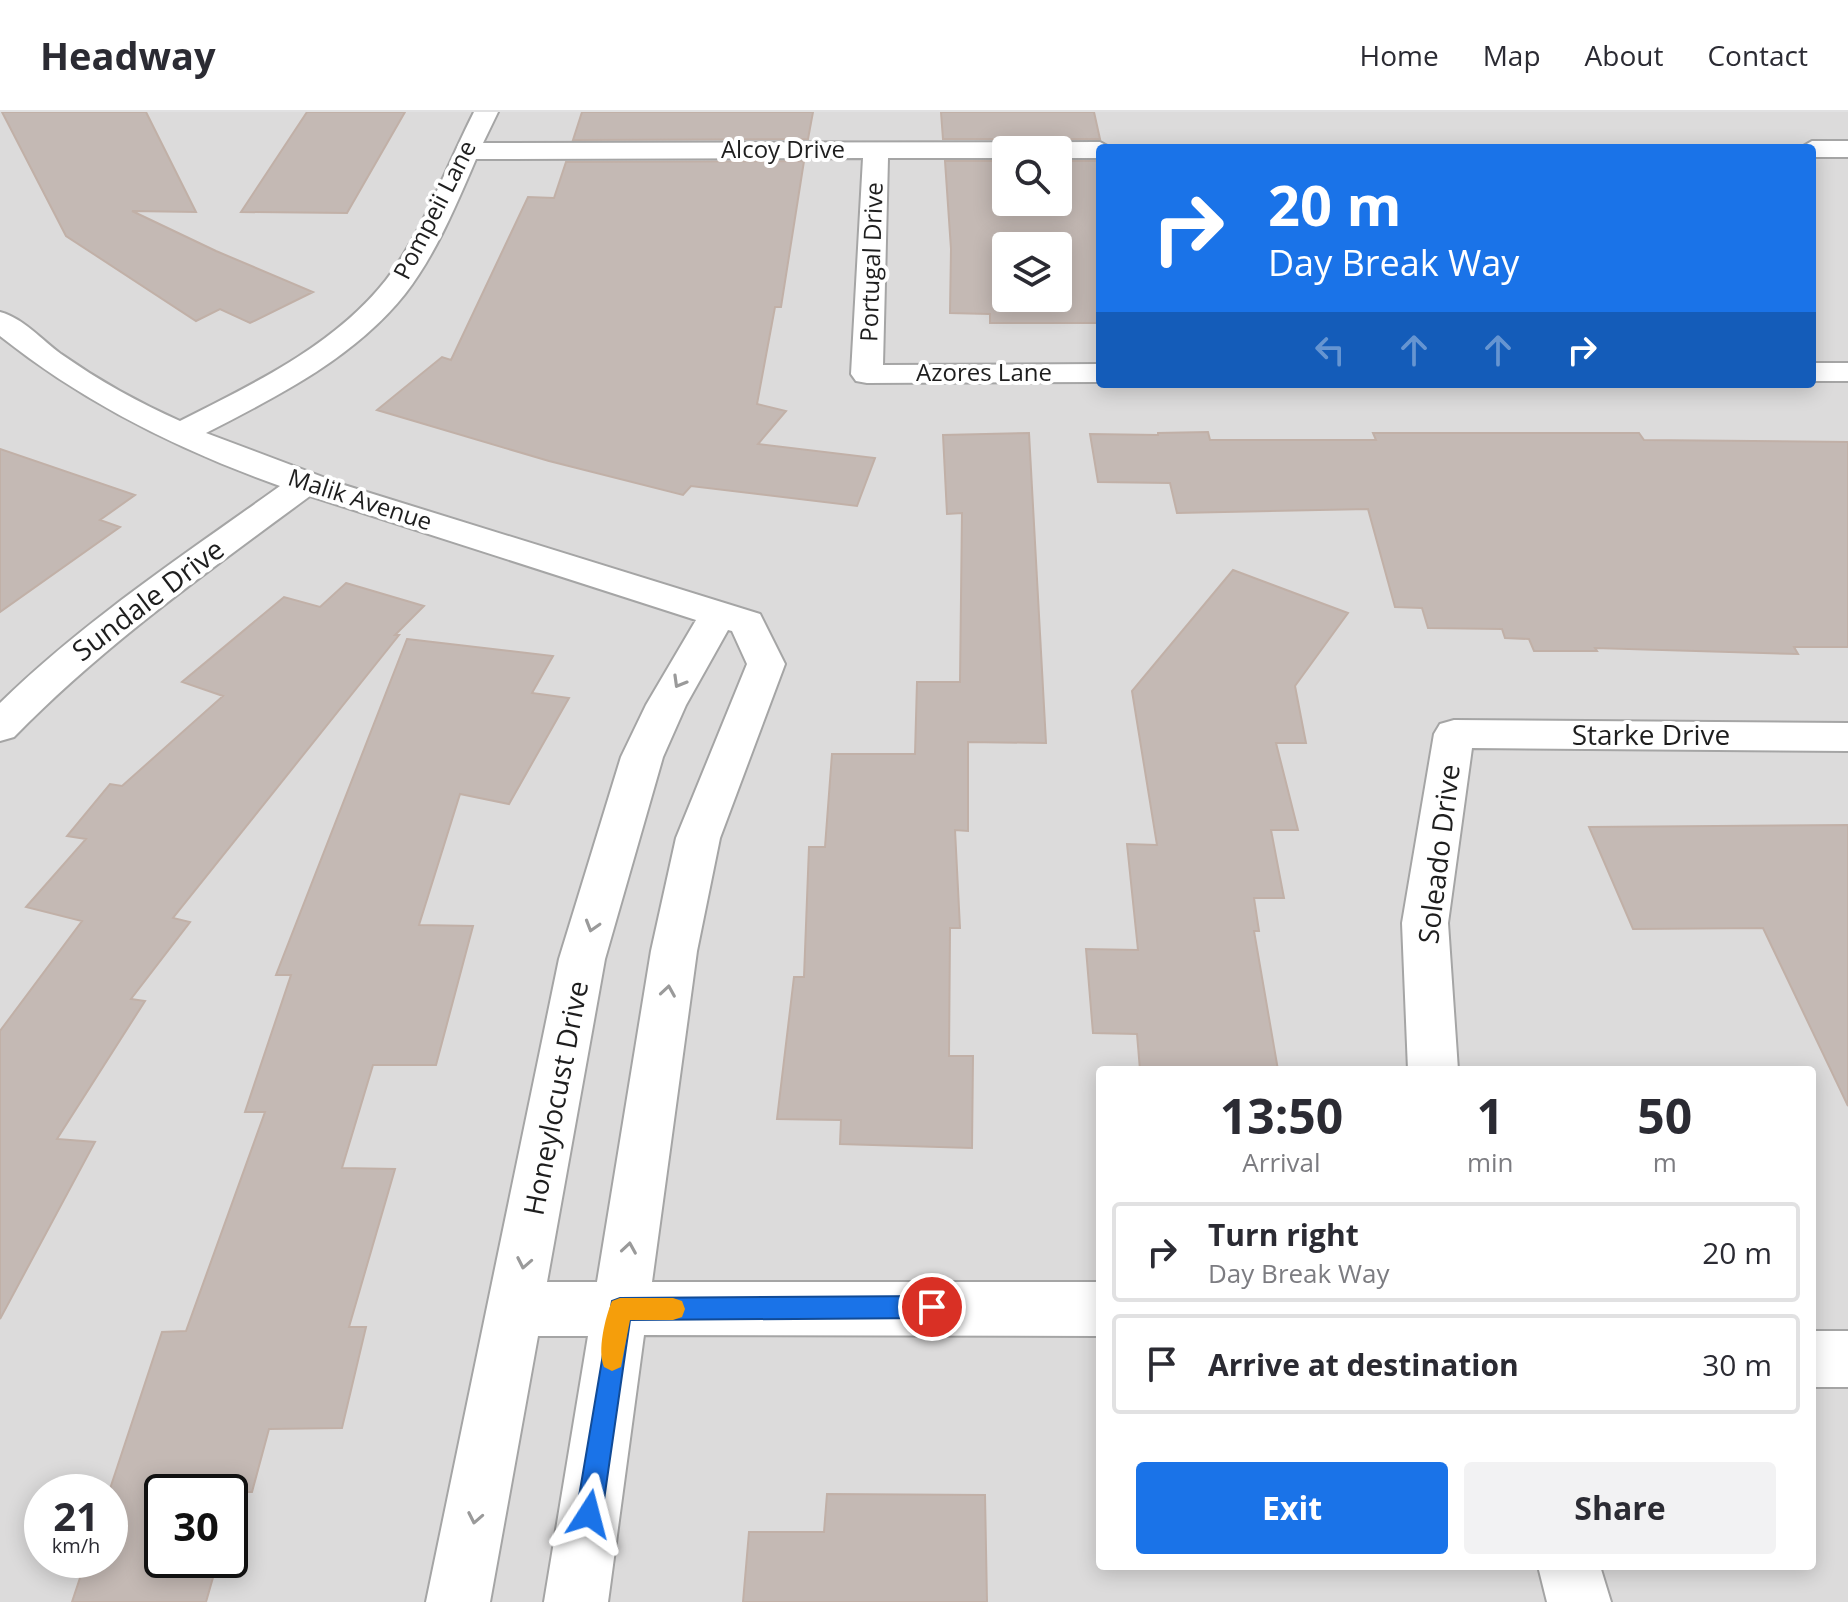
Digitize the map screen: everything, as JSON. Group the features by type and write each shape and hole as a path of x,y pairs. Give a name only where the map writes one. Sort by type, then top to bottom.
{"street":[{"name":"Pompeii Lane","path":"180,434 296,371 372,313 412,261 486,112"},
{"path":"1816,149 1848,149"},
{"name":"Portugal Drive","path":"867,374 876,150"},
{"name":"Alcoy Drive","path":"466,151 1096,150"},
{"name":"Malik Avenue","path":"0,321 31,347 101,394 180,434 305,484 732,619"},
{"path":"1816,372 1848,372"},
{"name":"Azores Lane","path":"867,374 1096,373"},
{"name":"Sundale Drive","path":"3,719 123,616 305,484"},
{"path":"576,1602 674,951 695,852 766,664 732,619"},
{"name":"Honeylocust Drive","path":"458,1602 582,959 642,757 666,705 732,619"},
{"name":"Starke Drive","path":"1454,734 1848,737"},
{"name":"Soleado Drive","path":"1433,1066 1425,923 1454,734"},
{"path":"515,1309 1096,1309"},
{"path":"1816,1359 1848,1359"},
{"path":"1570,1570 1579,1602"}],"shaded area":[{"path":"0,112 1848,112 1848,1602 0,1602"}],"building":[{"path":"2,112 146,112 196,212 132,211 313,292 250,323 220,309 196,321 66,236"},
{"path":"307,112 405,112 347,213 241,212"},
{"path":"582,112 813,112 808,139 573,140"},
{"path":"941,112 1094,112 1100,139 992,136 992,139 943,139"},
{"path":"804,161 781,307 775,307 757,404 786,411 758,444 875,458 857,506 691,486 683,495 549,461 377,410 442,357 451,360 528,197 554,198 566,162"},
{"path":"945,161 992,161 992,216 1072,216 1072,161 1096,161 1096,323 990,323 990,314 950,313 951,249"},
{"path":"1208,432 1210,440 1376,440 1373,433 1639,433 1644,440 1848,442 1848,647 1794,647 1798,654 1595,648 1597,651 1534,651 1529,639 1505,638 1502,629 1428,628 1422,608 1395,607 1368,509 1177,513 1170,483 1098,482 1090,434"},
{"path":"1029,433 1046,743 968,742 968,831 955,830 960,928 950,928 949,1056 973,1056 972,1148 840,1144 841,1120 777,1119 794,977 804,977 809,847 825,847 832,754 915,754 917,682 960,682 962,513 947,514 943,435"},
{"path":"0,449 135,495 100,520 120,527 0,612"},
{"path":"1233,570 1348,613 1295,686 1306,743 1276,743 1298,830 1271,830 1284,898 1254,898 1259,931 1254,931 1277,1066 1140,1066 1137,1034 1093,1033 1086,949 1138,950 1127,844 1157,845 1132,691"},
{"path":"346,583 424,606 395,635 399,635 173,918 190,922 131,999 145,1001 57,1139 95,1142 0,1319 0,1031 82,921 26,907 86,839 67,836 110,784 122,786 223,696 182,682 284,597 320,607"},
{"path":"407,639 553,656 532,693 569,698 509,804 460,794 419,925 473,926 436,1065 373,1065 342,1168 395,1169 349,1327 366,1327 342,1428 269,1429 252,1492 248,1492 248,1474 144,1474 144,1578 213,1578 206,1602 72,1602 80,1578 128,1578 128,1474 115,1474 162,1332 186,1331 265,1112 245,1112 291,975 276,975"},
{"path":"1848,825 1848,1106 1763,928 1633,929 1589,827"},
{"path":"827,1494 985,1495 987,1602 743,1602 749,1532 824,1532"}],"slow traffic":[{"path":"612,1359 620,1309 673,1309"}],"route":[{"path":"589,1514 620,1309 932,1307"}]}
